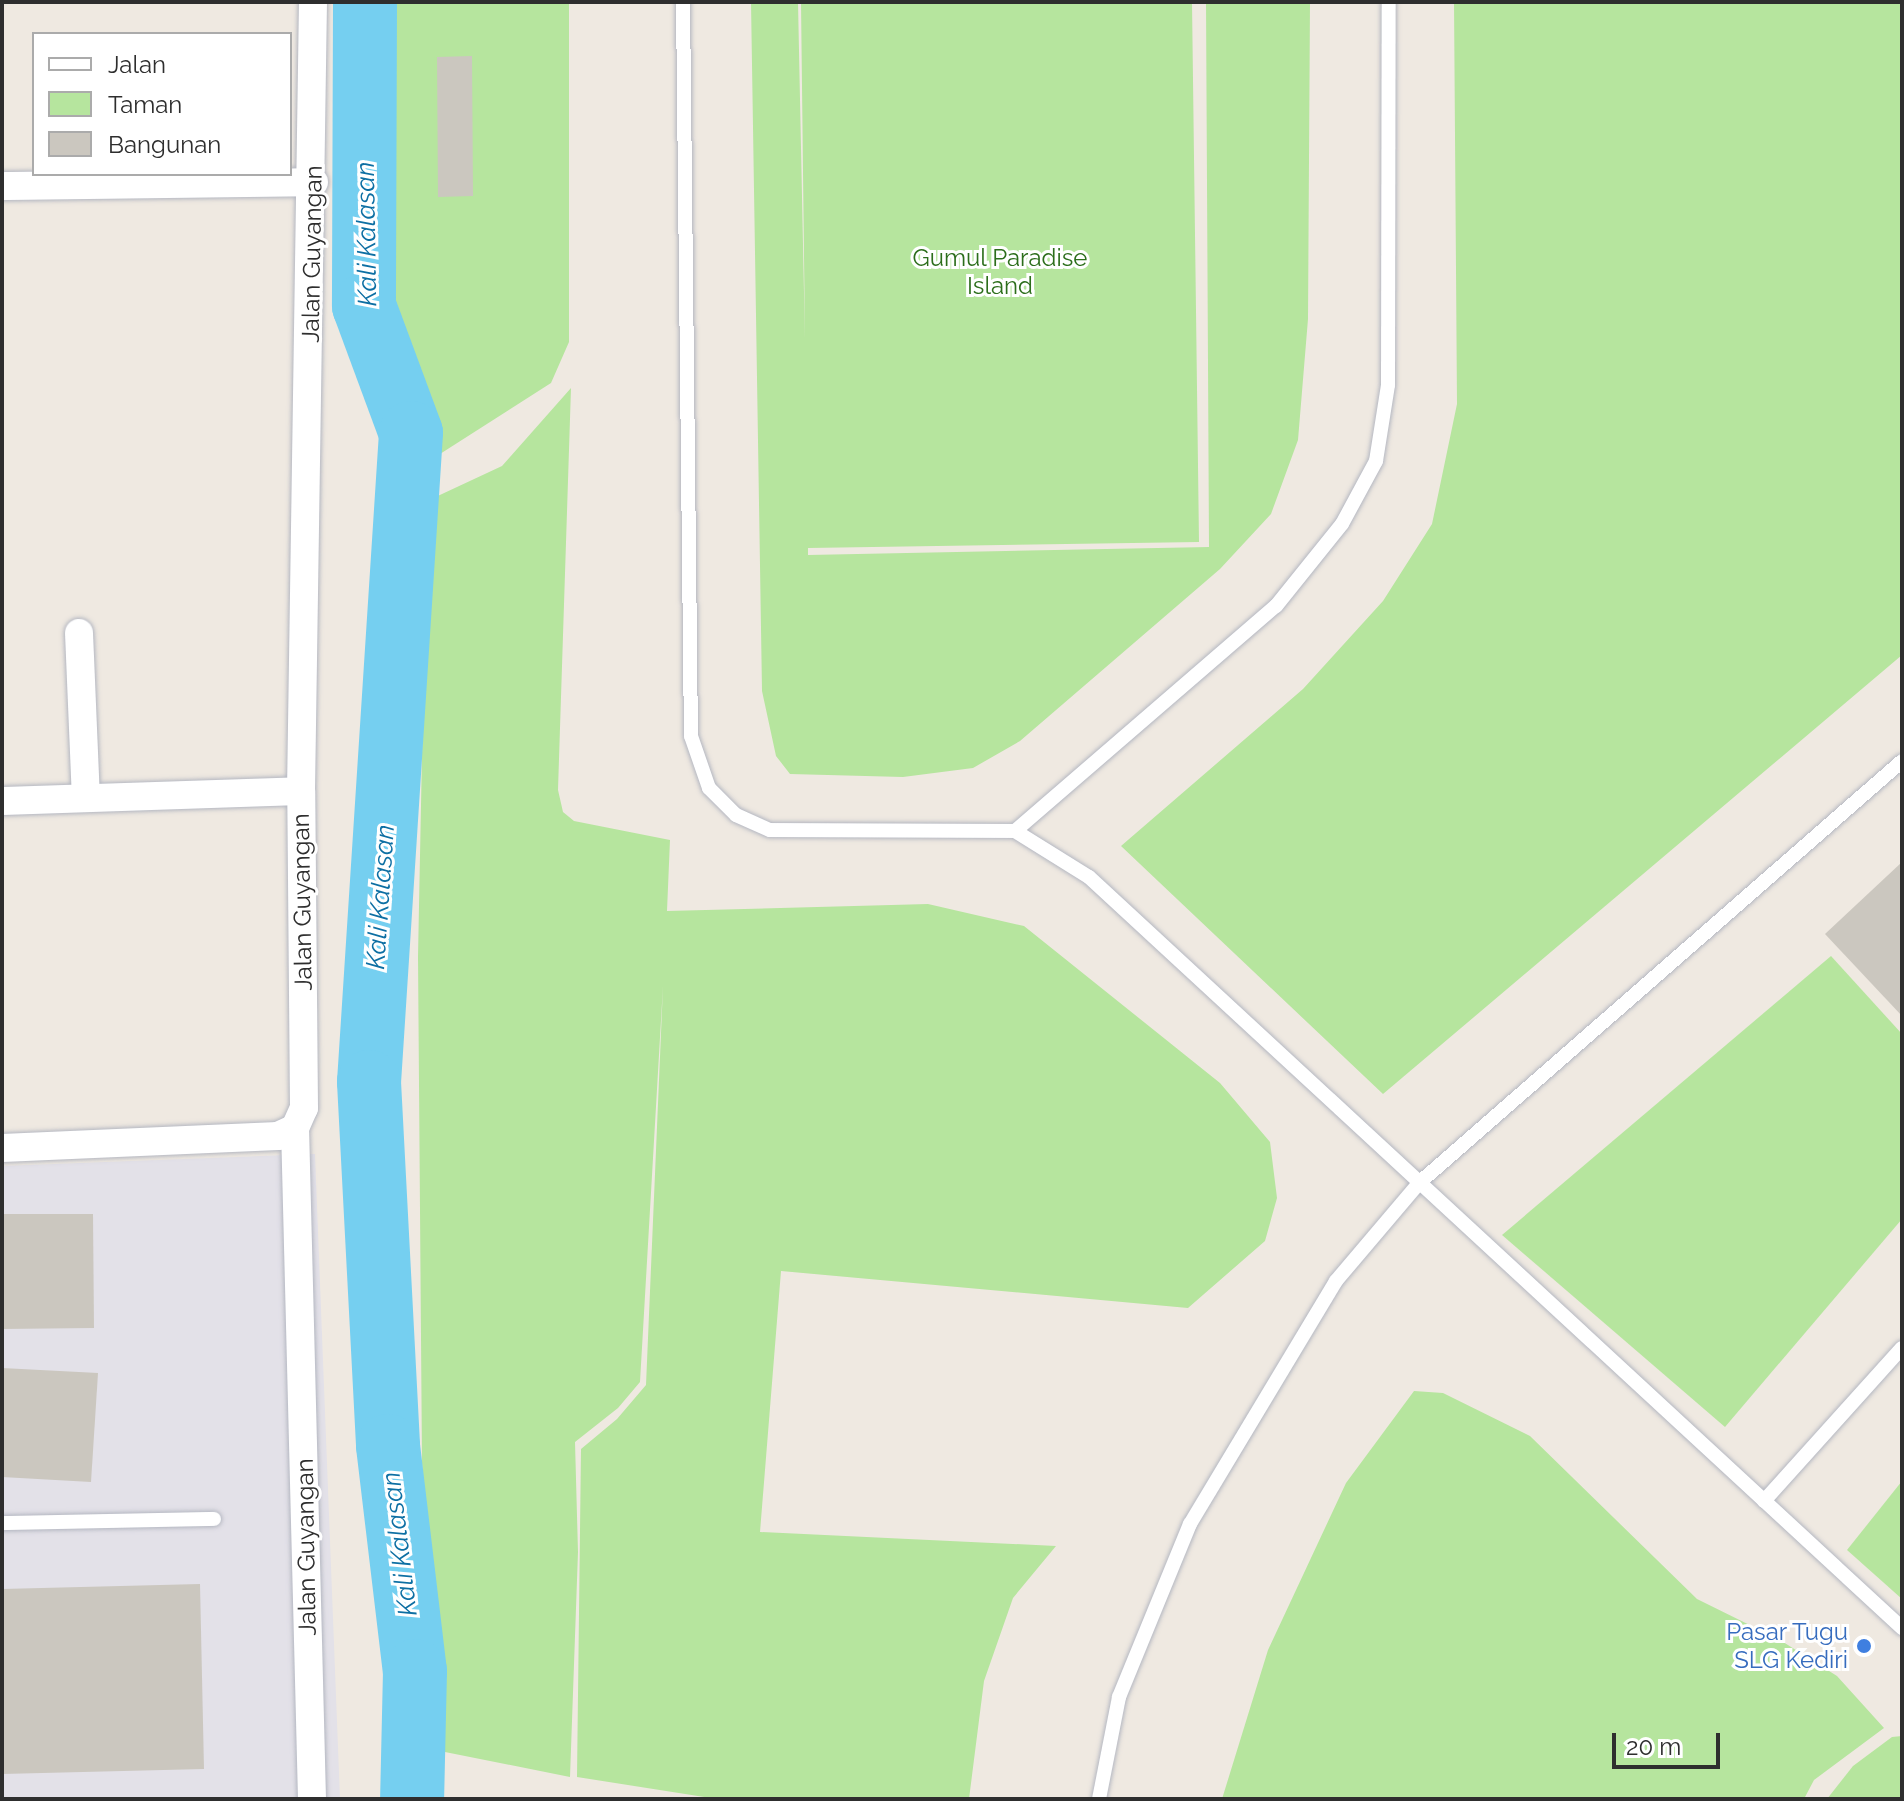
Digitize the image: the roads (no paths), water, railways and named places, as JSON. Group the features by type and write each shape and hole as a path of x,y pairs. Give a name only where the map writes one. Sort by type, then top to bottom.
{"street":[{"name":"Jalan Guyangan","path":"312,1799 295,1128 304,1108 301,791 314,182 313,2"},
{"path":"2,186 314,182"},
{"path":"79,633 86,798"},
{"path":"2,801 301,791"},
{"path":"2,1148 278,1136 295,1128"}],"lane":[{"path":"683,2 691,736 709,788 736,815 770,830 1015,831 1089,877 1902,1628"},
{"path":"1015,831 1276,606 1342,524 1376,461 1388,385 1389,2"},
{"path":"1099,1799 1119,1697 1190,1524 1336,1281 1419,1183 1902,761"},
{"path":"1764,1501 1902,1348"},
{"path":"2,1523 214,1519"}],"waterway":[{"name":"Kali Kalasan","path":"365,2 364,306 411,433 369,1082 388,1446 415,1671 412,1799"}],"place":[{"name":"Pasar Tugu SLG Kediri","path":"1864,1646"}],"park label":[{"name":"Gumul Paradise Island","path":"1000,272"}]}
